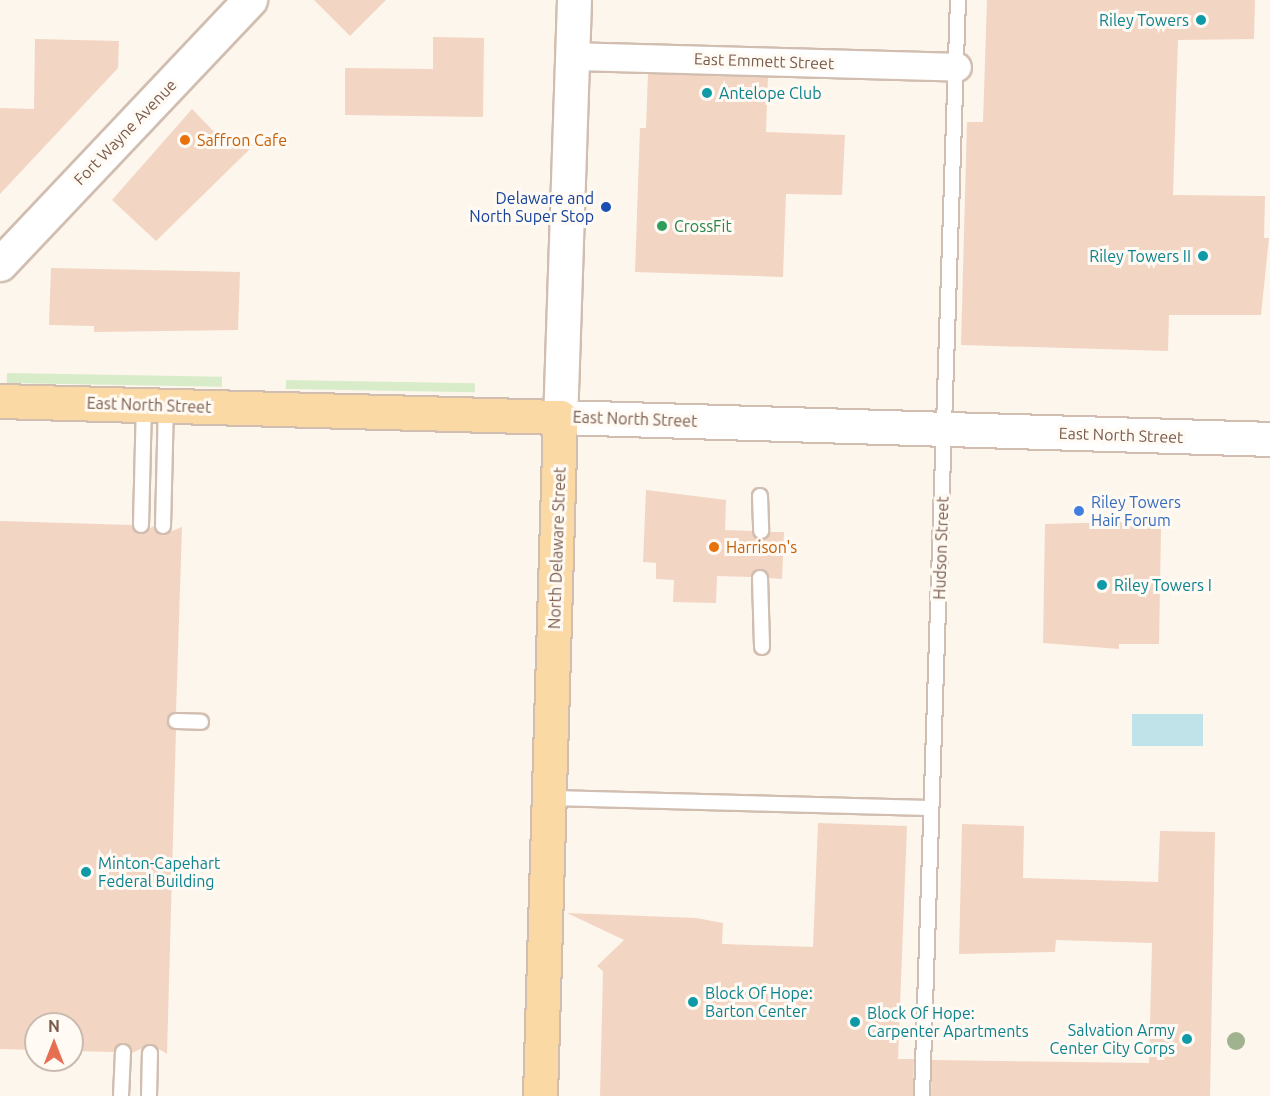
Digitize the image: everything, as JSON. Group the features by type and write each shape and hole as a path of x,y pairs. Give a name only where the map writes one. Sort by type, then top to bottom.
{"main road":[{"name":"Fort Wayne Avenue","path":"0,264 250,0"},
{"name":"North Delaware Street","path":"540,1096 573,0"},
{"name":"East North Street","path":"0,401 1270,439"}],"street":[{"name":"East Emmett Street","path":"572,56 957,67"}],"lane":[{"name":"Hudson Street","path":"922,1096 958,0"},
{"path":"141,525 155,406"},
{"path":"155,406 163,526"},
{"path":"760,496 761,531"},
{"path":"760,578 762,647"},
{"path":"176,721 201,722"},
{"path":"549,798 931,808"},
{"path":"121,1096 123,1052"},
{"path":"149,1096 150,1053"}],"green space":[{"path":"7,373 222,377 222,387 7,383"},
{"path":"286,380 475,383 475,392 286,389"}],"water":[{"path":"1132,714 1203,714 1203,746 1132,746"}],"building":[{"path":"314,0 386,0 350,36"},
{"path":"987,0 1255,0 1254,39 1178,40 1173,195 1265,196 1264,238 1269,238 1261,315 1169,315 1168,351 961,345 967,122 983,122"},
{"path":"433,37 484,38 483,117 345,115 345,68 433,69"},
{"path":"35,39 119,41 118,68 0,194 0,108 34,109"},
{"path":"648,74 768,77 766,132 845,135 842,195 786,194 783,277 635,272 640,128 646,128"},
{"path":"192,109 227,145 254,145 156,241 112,200"},
{"path":"51,268 240,272 238,330 94,332 94,326 49,325"},
{"name":"Harrison's","path":"646,490 726,500 725,530 752,531 761,540 770,532 784,532 782,579 769,578 760,569 751,577 717,576 716,603 673,602 674,580 656,579 656,563 643,562"},
{"name":"Minton-Capehart Federal Building","path":"0,521 132,525 140,534 154,526 162,535 182,527 176,712 167,721 176,730 167,1054 151,1044 132,1053 123,1043 114,1052 84,1051 84,1012 24,1012 24,1050 0,1049"},
{"name":"Riley Towers I","path":"1122,522 1122,526 1161,528 1159,644 1119,644 1119,649 1043,643 1045,524"},
{"path":"818,823 907,826 898,1059 914,1059 913,1096 600,1096 603,971 597,966 624,940 567,913 696,918 723,923 722,944 813,947"},
{"path":"962,824 1024,826 1023,878 1158,882 1160,831 1215,832 1210,1096 931,1096 932,1060 1149,1063 1152,943 1056,940 1055,952 959,954"}],"place":[{"name":"Riley Towers","path":"1201,20"},
{"name":"Antelope Club","path":"707,93"},
{"name":"Saffron Cafe","path":"185,140"},
{"name":"Delaware and North Super Stop","path":"606,207"},
{"name":"CrossFit","path":"662,226"},
{"name":"Riley Towers II","path":"1203,256"},
{"name":"Riley Towers Hair Forum","path":"1079,511"},
{"name":"Harrison's","path":"714,547"},
{"name":"Riley Towers I","path":"1102,585"},
{"name":"Minton-Capehart Federal Building","path":"86,872"},
{"name":"Block Of Hope: Barton Center","path":"693,1002"},
{"name":"Block Of Hope: Carpenter Apartments","path":"855,1022"},
{"name":"Salvation Army Center City Corps","path":"1187,1039"}]}
